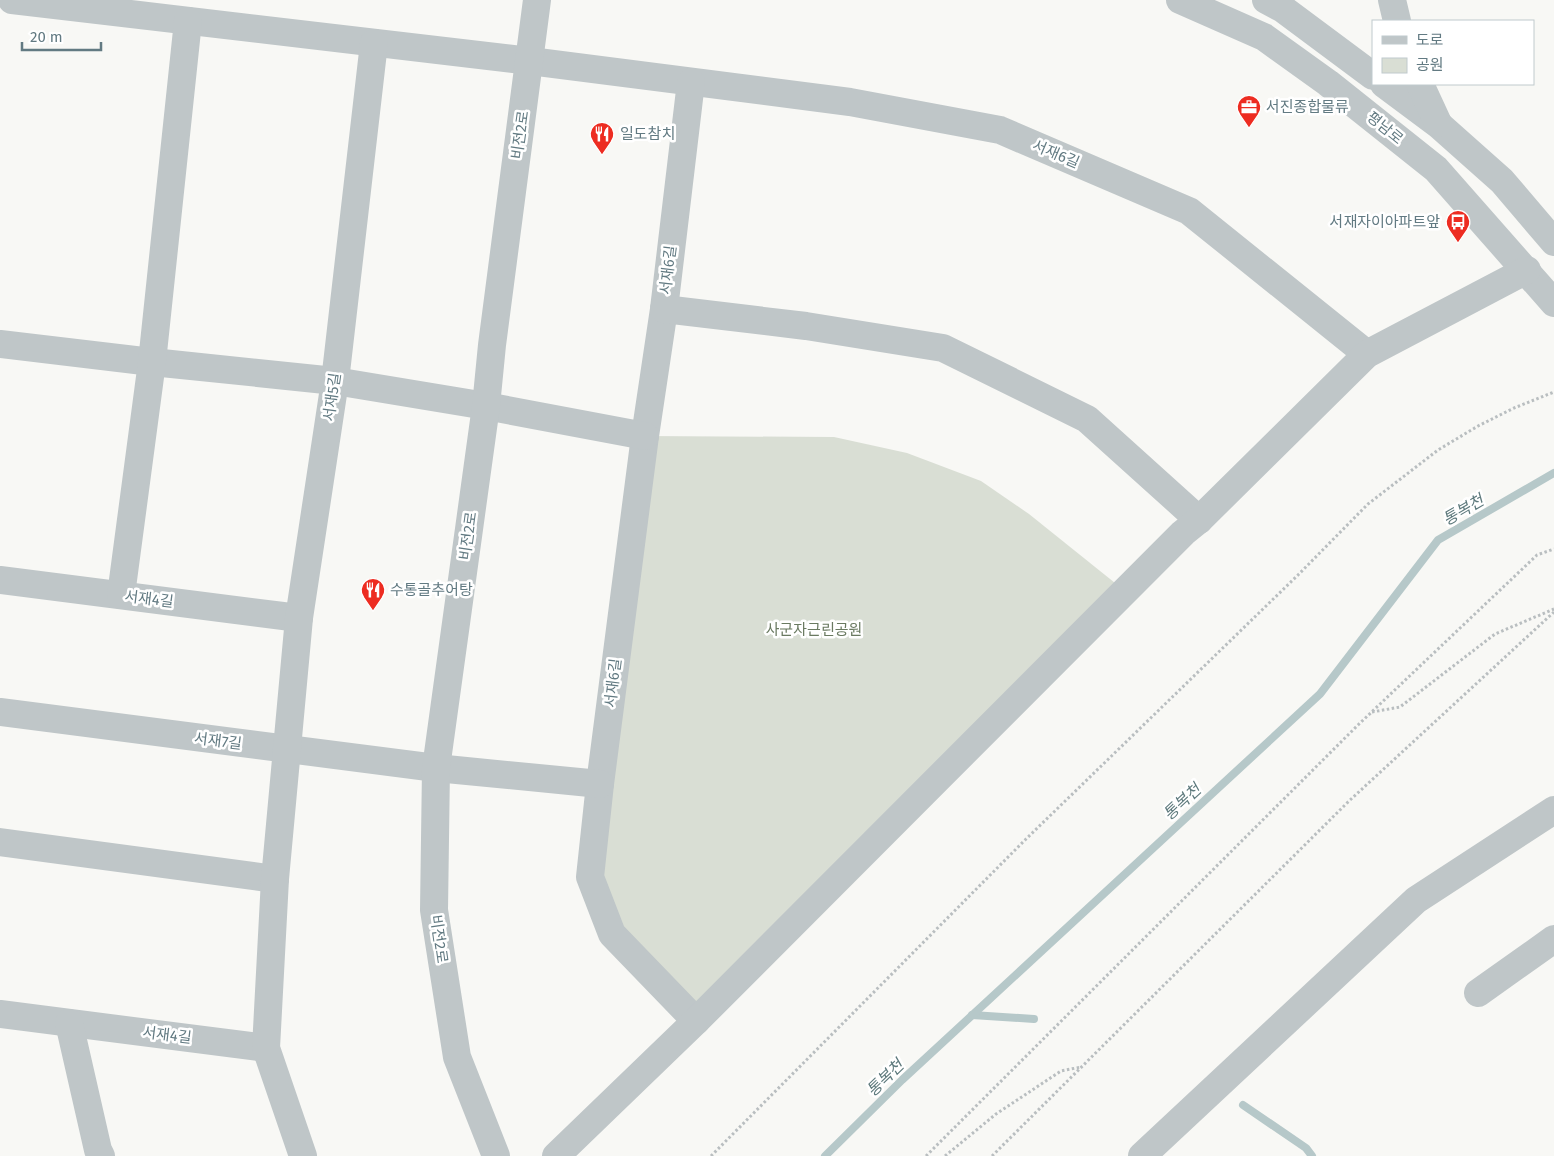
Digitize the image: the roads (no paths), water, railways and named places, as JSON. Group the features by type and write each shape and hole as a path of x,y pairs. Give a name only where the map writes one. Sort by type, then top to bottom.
{"street":[{"path":"12,0 530,61"},
{"name":"비전2로","path":"496,1156 457,1057 452,1028 434,910 436,768 486,406 492,345 537,0"},
{"name":"평남로","path":"1180,0 1264,37 1328,83 1436,169 1554,302"},
{"path":"1235,23 1250,0"},
{"path":"1392,0 1397,20"},
{"path":"1264,37 1279,3 1372,75"},
{"path":"121,595 152,362 188,21"},
{"name":"서재5길","path":"266,1048 275,878 299,618 335,382 374,43"},
{"name":"서재6길","path":"530,61 850,102 1000,130 1189,211 1367,354"},
{"name":"서재6길","path":"691,82 664,309 645,436 600,784 590,877 612,934 696,1021"},
{"path":"1385,85 1439,125 1502,181 1554,242"},
{"path":"1420,85 1439,125"},
{"path":"556,1156 696,1021 1184,533 1367,354 1527,270"},
{"name":"서재6길","path":"664,309 806,326 943,348 1087,419 1199,520"},
{"path":"0,344 335,382 486,406 645,436"},
{"name":"서재4길","path":"0,580 299,618"},
{"name":"서재7길","path":"0,712 436,768 600,784"},
{"path":"1142,1156 1416,900 1554,810"},
{"path":"0,842 275,878"},
{"path":"1478,993 1554,940"},
{"name":"서재4길","path":"0,1014 266,1048"},
{"path":"69,1023 98,1150 101,1156"},
{"path":"266,1048 303,1156"}],"waterway":[{"name":"통복천","path":"825,1156 902,1080 1320,694 1438,540 1554,473"},
{"path":"972,1015 1034,1019"},
{"path":"1243,1105 1306,1148 1312,1156"}],"place":[{"name":"서진종합물류","path":"1249,128"},
{"name":"일도참치","path":"602,155"},
{"name":"서재자이아파트앞","path":"1458,243"},
{"name":"수통골추어탕","path":"373,611"}],"park label":[{"name":"사군자근린공원","path":"814,630"}]}
